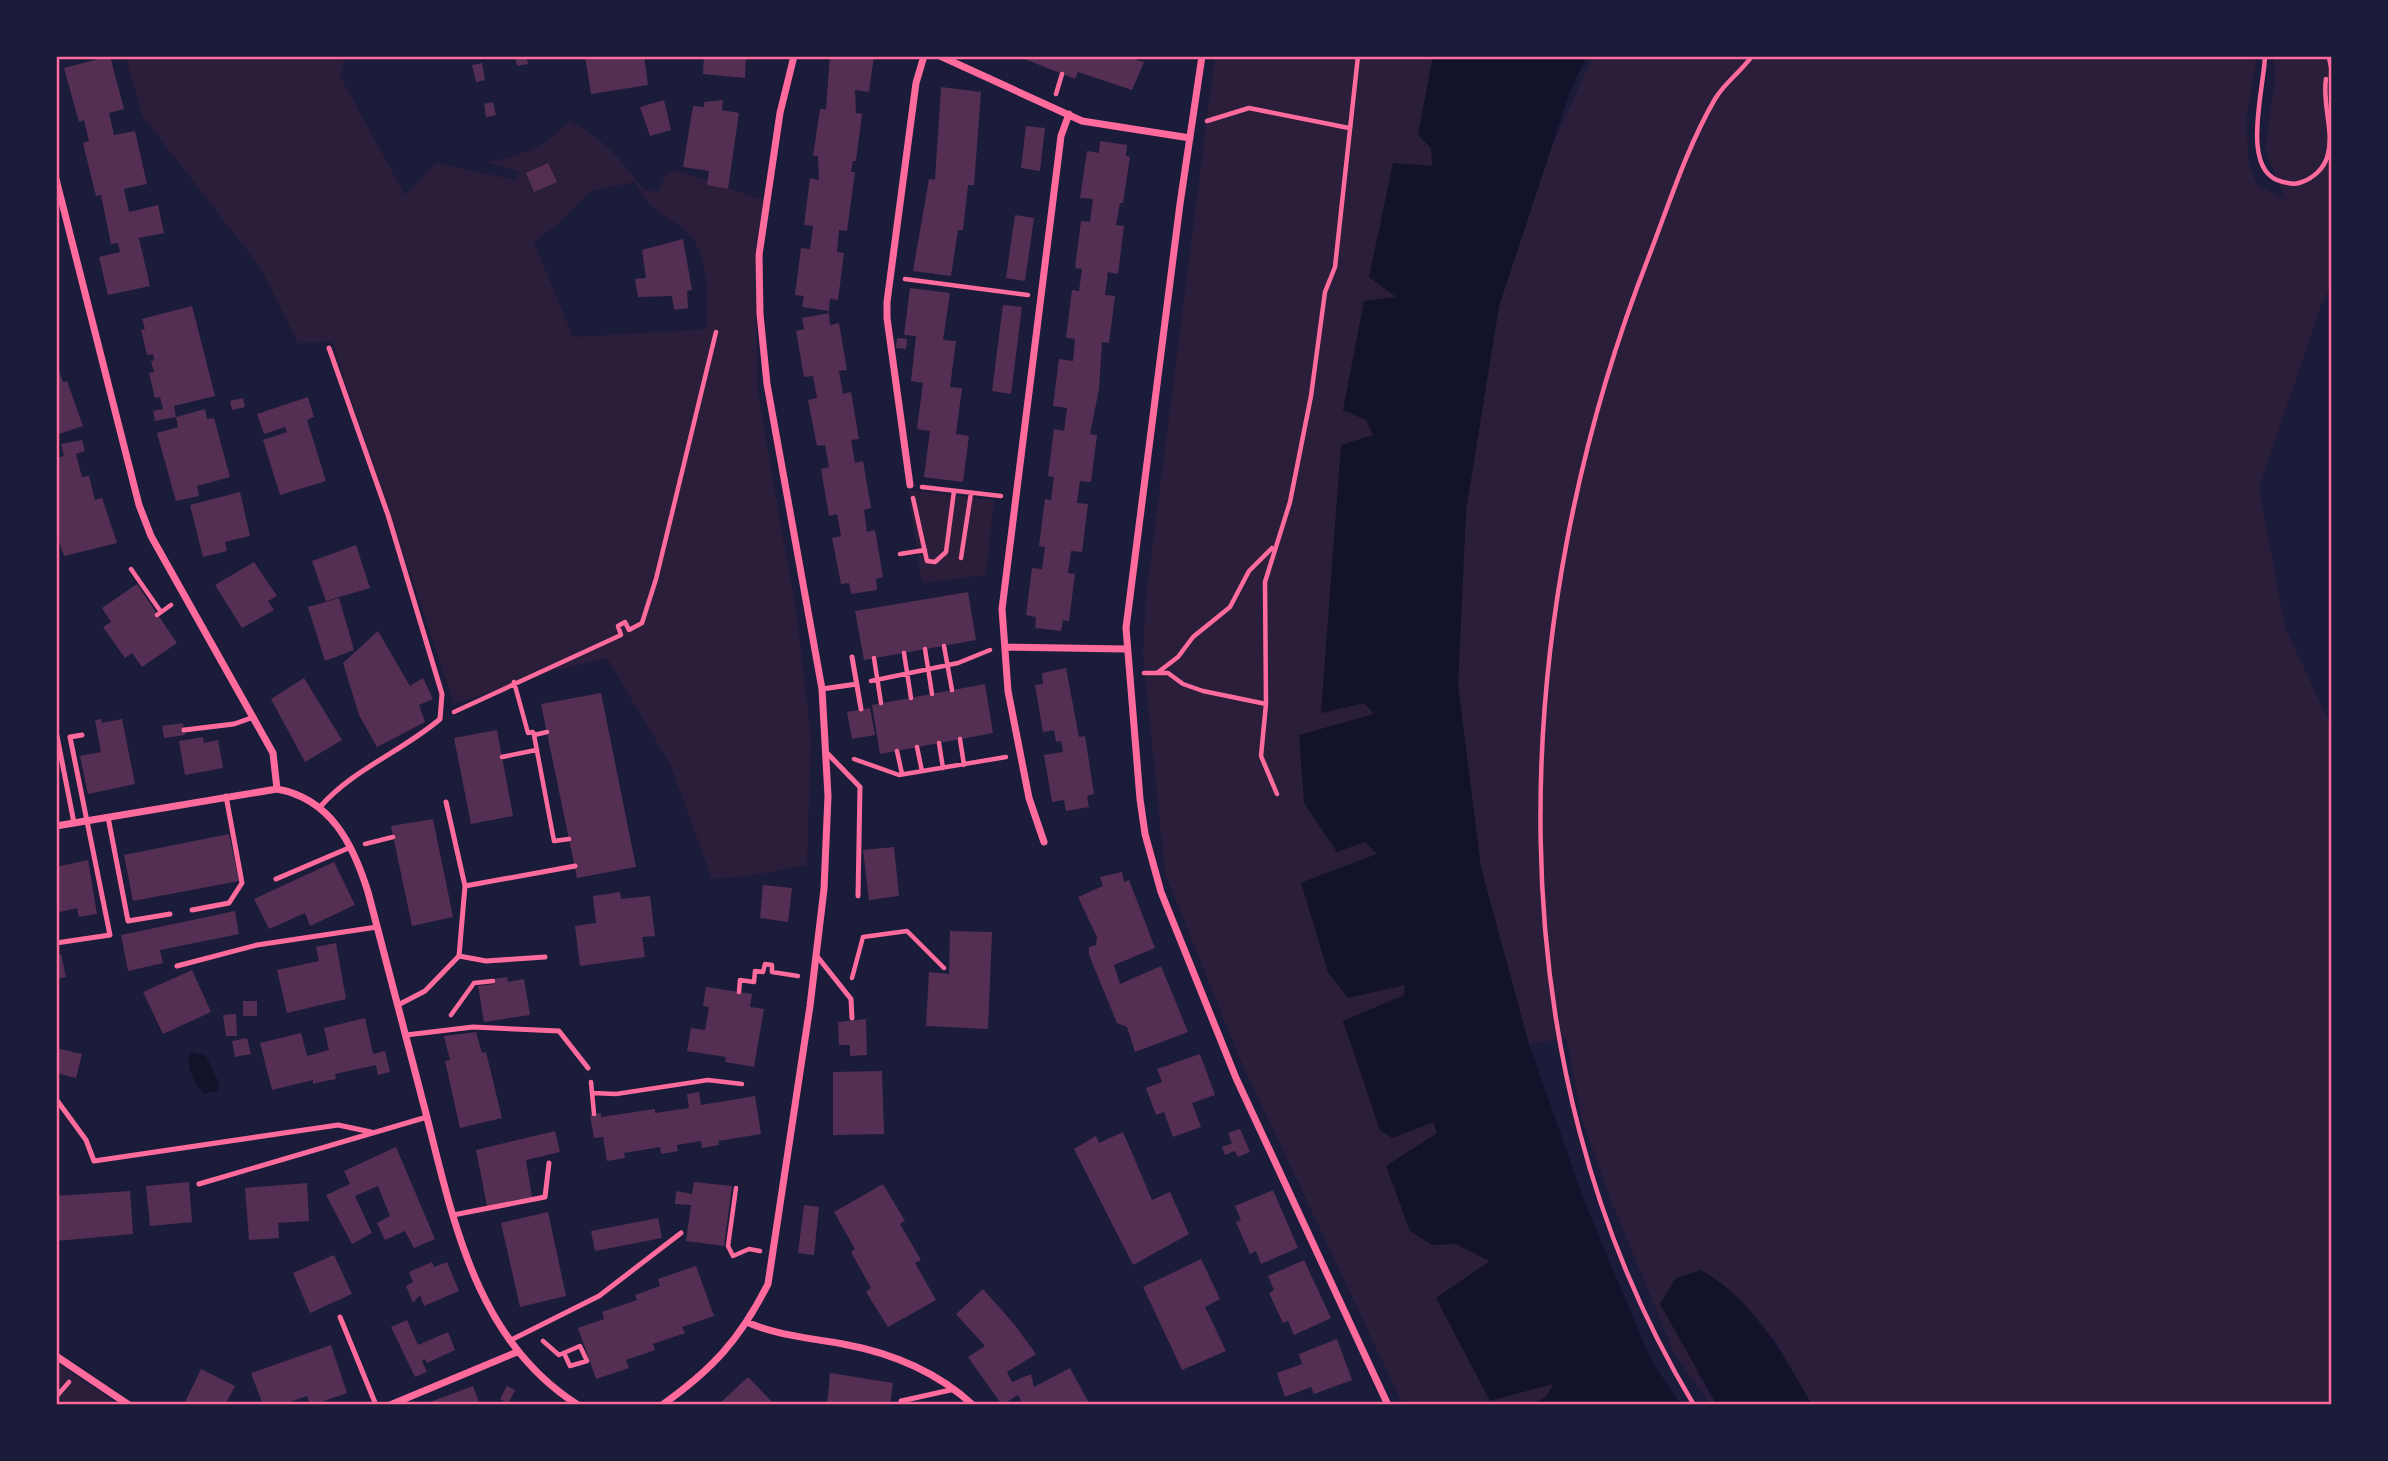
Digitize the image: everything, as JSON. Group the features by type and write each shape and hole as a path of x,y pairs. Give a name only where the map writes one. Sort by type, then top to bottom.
{"street":[{"path":"662,1405 721,1357 748,1323 768,1284 824,889 828,754 822,689 767,384 760,314 759,256 780,113 794,56"},
{"path":"910,485 887,302 916,83 924,56"},
{"path":"940,56 1069,114 1102,125 1190,138"},
{"path":"1202,56 1131,581 1126,649 1145,834 1161,892 1236,1078 1388,1405"},
{"path":"1044,842 1029,797 1008,691 1003,597 1061,136 1069,114"},
{"path":"56,178 138,505 151,536 272,753 277,789"},
{"path":"1005,647 1126,649"},
{"path":"56,826 277,789 304,796 320,807 343,831 368,892 453,1215 471,1273 516,1352 541,1377 578,1405"},
{"path":"748,1323 767,1331 871,1350 920,1367 955,1389 973,1405"},
{"path":"390,1405 516,1352"},
{"path":"56,1356 129,1405"}],"lane":[{"path":"2329,56 2331,66"},
{"path":"320,807 334,791 423,734 440,719 442,694 388,515 329,348"},
{"path":"852,657 861,709"},
{"path":"822,689 857,684"},
{"path":"184,730 234,724 254,717"},
{"path":"56,731 74,823"},
{"path":"56,943 110,935 70,737 82,735"},
{"path":"828,754 860,787 858,896"},
{"path":"192,910 229,903 242,883 226,796"},
{"path":"398,1005 425,991 459,956 465,886 446,802"},
{"path":"108,817 128,921 170,914"},
{"path":"276,879 351,847"},
{"path":"465,886 575,866"},
{"path":"177,966 257,945 377,927"},
{"path":"816,955 851,999 852,1018"},
{"path":"459,956 486,961 545,957"},
{"path":"405,1035 473,1027 559,1031 588,1068"},
{"path":"56,1099 86,1140 94,1161 338,1125 371,1132"},
{"path":"199,1184 427,1117"},
{"path":"453,1215 545,1197 549,1163"},
{"path":"509,1341 599,1296 681,1233"},
{"path":"340,1317 376,1405"},
{"path":"901,1401 955,1389"}],"path":[{"path":"1277,794 1261,756 1266,704 1265,582 1290,502 1311,396 1325,292 1335,267 1358,56"},
{"path":"1694,1405 1663,1353 1629,1273 1580,1142 1571,1105 1556,1019 1547,928 1542,835 1543,735 1549,640 1559,574 1606,376 1639,283 1702,126 1722,89 1752,56"},
{"path":"2265,56 2257,142 2261,167 2270,178 2294,184 2317,173 2330,160 2324,90 2331,66"},
{"path":"1056,92 1062,74"},
{"path":"1191,125 1249,108 1349,128"},
{"path":"912,280 1015,293"},
{"path":"440,719 514,682 621,635 618,626 625,622 629,630 642,623 648,613 716,331"},
{"path":"910,485 927,561 936,562 946,552 954,491"},
{"path":"927,488 1004,496"},
{"path":"961,558 969,491"},
{"path":"1157,673 1178,657 1193,637 1230,607 1249,571 1275,544"},
{"path":"900,554 925,550"},
{"path":"131,569 161,612"},
{"path":"944,646 952,690"},
{"path":"877,680 928,671 1005,647"},
{"path":"925,649 932,694"},
{"path":"904,653 911,698"},
{"path":"874,658 881,703"},
{"path":"1128,677 1168,673 1183,684 1203,691 1266,704"},
{"path":"514,682 528,733 533,732 534,735 554,841 569,839"},
{"path":"534,735 547,732"},
{"path":"960,739 964,765"},
{"path":"939,743 943,768"},
{"path":"917,747 922,771"},
{"path":"502,757 537,750"},
{"path":"897,751 902,774"},
{"path":"862,761 902,774 1020,754"},
{"path":"351,847 393,837"},
{"path":"851,981 863,937 906,931 944,968"},
{"path":"739,992 740,980 754,982 755,971 763,972 765,964 772,965 772,972 781,974"},
{"path":"440,1031 474,983 493,981"},
{"path":"594,1114 593,1093 616,1094 708,1080 742,1084"},
{"path":"736,1188 729,1217 728,1246 733,1256 749,1249"},
{"path":"533,1329 551,1350 559,1355 580,1346 587,1361 570,1366 564,1353"}],"shaded area":[{"path":"125,56 346,56 340,76 405,195 436,163 516,180 519,172 487,162 542,144 569,121 601,141 643,189 658,192 666,174 675,170 764,200 755,252 758,393 797,618 811,737 807,865 749,876 712,879 670,764 607,658 554,671 556,659 551,672 454,704 332,342 298,343 260,267 143,117","holes":["635,182 646,200 691,236 698,248 707,288 707,329 573,337 534,242 554,227 590,191"]},
{"path":"1215,56 1433,56 1432,166 1393,163 1397,297 1343,409 1366,420 1373,435 1333,565 1322,713 1365,703 1375,715 1365,842 1377,854 1302,882 1405,984 1405,995 1343,1022 1392,1138 1434,1122 1438,1133 1387,1166 1432,1245 1456,1244 1490,1261 1436,1298 1554,1384 1547,1396 1531,1405 1403,1405 1239,1057 1165,873 1143,654 1146,597"},
{"path":"1433,56 1587,56 1570,91 1499,306 1466,510 1458,685 1481,868 1529,1044 1585,1203 1651,1360 1681,1405 1531,1405 1547,1396 1553,1384 1490,1401 1436,1298 1490,1261 1456,1244 1432,1245 1410,1231 1386,1166 1437,1133 1433,1122 1392,1138 1380,1130 1343,1021 1404,995 1405,985 1348,998 1328,972 1301,883 1377,854 1365,842 1337,852 1304,803 1299,735 1374,714 1364,703 1321,713 1341,445 1373,435 1366,420 1343,410 1364,301 1396,297 1369,277 1393,163 1432,166 1431,148 1418,135"},
{"path":"1593,56 2255,56 2256,65 2246,118 2249,166 2258,186 2284,198 2265,149 2275,78 2273,56 2332,56 2332,283 2321,306 2259,488 2285,627 2332,728 2332,1405 1812,1405 1773,1337 1697,1372 1717,1405 1710,1405 1674,1353 1612,1203 1581,1116 1567,1038 1529,1044 1481,868 1458,685 1466,510 1499,306 1552,146"},
{"path":"908,490 994,500 986,575 922,583"},
{"path":"191,1052 206,1056 219,1083 218,1091 205,1094 198,1086 190,1068"},
{"path":"1701,1270 1737,1297 1766,1330 1812,1405 1717,1405 1660,1304 1676,1278"},
{"path":"56,1362 119,1405 56,1405"}],"building":[{"path":"110,56 124,109 109,113 114,135 135,131 147,184 124,189 129,212 158,205 164,233 139,238 150,286 108,295 99,257 120,252 118,243 111,244 101,195 96,196 83,143 89,141 84,120 79,122 64,68"},
{"path":"515,56 526,56 528,64 517,66"},
{"path":"585,56 644,56 648,85 591,94"},
{"path":"704,56 746,56 745,78 703,74"},
{"path":"830,56 874,56 869,92 855,90 856,113 862,114 856,161 853,161 851,172 855,172 847,231 839,230 837,252 844,253 838,300 830,299 829,311 802,307 804,296 795,295 801,248 810,249 813,226 804,225 810,178 819,180 818,156 813,156 820,109 826,109"},
{"path":"1017,56 1138,56 1136,60 1144,62 1132,90 1078,72 1075,79"},
{"path":"482,63 485,80 476,82 472,65"},
{"path":"941,87 981,92 974,185 968,185 963,230 958,230 951,276 913,271 929,179 935,180"},
{"path":"664,100 671,130 650,136 640,107"},
{"path":"723,100 722,110 739,113 728,189 707,185 709,171 683,167 693,106 704,107 704,102"},
{"path":"493,102 496,115 486,117 484,104"},
{"path":"1026,126 1045,128 1040,171 1021,168"},
{"path":"1100,141 1127,145 1126,156 1130,157 1123,203 1120,203 1116,225 1124,226 1118,274 1108,272 1105,295 1115,296 1109,343 1102,342 1099,389 1090,434 1097,435 1091,482 1080,481 1077,503 1088,504 1082,552 1071,551 1068,573 1075,574 1069,621 1063,620 1061,631 1035,628 1036,617 1026,615 1032,568 1042,569 1045,547 1039,546 1045,499 1051,500 1054,477 1048,476 1054,429 1064,431 1067,408 1053,406 1059,359 1073,361 1075,339 1066,338 1072,290 1079,291 1082,269 1075,268 1081,221 1090,222 1093,199 1080,198 1087,151 1099,153"},
{"path":"548,163 557,182 534,192 526,173"},
{"path":"1015,215 1034,218 1025,281 1006,278"},
{"path":"683,239 692,290 687,291 688,308 674,310 672,296 638,297 635,279 646,278 642,250"},
{"path":"910,288 950,293 943,340 956,341 950,387 962,388 956,434 969,436 963,482 924,477 930,431 917,429 923,383 911,381 916,336 904,335"},
{"path":"1003,305 1022,307 1011,394 992,391"},
{"path":"192,306 215,396 174,406 176,417 155,421 153,411 163,409 160,397 155,398 149,373 154,372 151,361 154,360 153,354 147,355 141,330 145,329 142,319"},
{"path":"829,313 830,325 839,323 847,370 839,371 843,394 851,392 859,439 851,440 855,463 863,461 871,508 864,510 867,532 875,530 883,577 876,579 877,590 851,594 849,583 841,584 832,538 841,536 837,514 829,516 821,469 829,467 825,445 817,446 808,400 817,398 813,376 804,377 796,331 804,329 802,318"},
{"path":"897,338 907,339 906,349 896,348"},
{"path":"56,362 63,382 67,381 83,426 56,435"},
{"path":"308,397 314,417 307,420 326,481 280,495 263,440 287,432 285,427 264,434 257,414"},
{"path":"243,398 245,407 232,410 230,401"},
{"path":"205,409 207,419 214,418 230,477 197,486 199,496 176,501 157,433 178,427 176,417"},
{"path":"82,440 85,451 76,454 82,477 89,476 95,500 102,498 117,543 64,556 56,533 56,458 64,456 61,444"},
{"path":"240,492 250,536 225,542 227,551 203,557 190,505"},
{"path":"356,545 370,588 326,601 312,561"},
{"path":"254,562 277,596 268,601 274,610 242,628 215,585"},
{"path":"137,584 177,643 142,667 132,653 125,658 103,627 111,622 102,608"},
{"path":"968,592 976,640 864,660 855,611"},
{"path":"339,598 354,650 325,661 308,607"},
{"path":"378,631 410,686 423,678 433,699 419,705 425,722 377,747 359,715 343,663"},
{"path":"1066,668 1079,737 1085,736 1094,794 1087,796 1089,807 1066,811 1064,800 1052,802 1044,755 1063,752 1061,741 1056,742 1054,730 1043,732 1035,685 1043,684 1042,673"},
{"path":"304,678 342,740 305,762 271,699"},
{"path":"985,684 993,733 880,754 872,705"},
{"path":"601,693 636,867 577,878 541,704"},
{"path":"870,708 875,735 852,739 847,712"},
{"path":"101,719 102,723 122,719 135,784 88,794 80,756 101,752 95,720"},
{"path":"183,723 185,735 164,738 162,726"},
{"path":"497,730 513,816 471,824 454,738"},
{"path":"203,737 204,743 218,740 223,768 185,775 179,741"},
{"path":"433,819 453,917 412,926 391,826"},
{"path":"229,834 239,881 133,901 124,855"},
{"path":"894,847 899,896 869,900 863,850"},
{"path":"88,860 97,914 79,917 77,908 56,913 56,867"},
{"path":"334,862 355,905 310,926 305,913 269,929 254,899"},
{"path":"1122,872 1124,882 1129,880 1155,948 1114,965 1120,984 1161,966 1188,1032 1135,1052 1127,1027 1117,1023 1089,955 1089,947 1096,945 1097,937 1078,897 1103,886 1100,877"},
{"path":"763,885 792,888 788,922 760,918"},
{"path":"620,892 621,899 650,896 655,936 642,937 645,957 580,966 575,926 596,923 593,896"},
{"path":"235,911 239,934 160,950 163,963 128,971 121,935"},
{"path":"950,931 992,932 988,1029 926,1026 929,972 949,974"},
{"path":"336,943 346,999 287,1013 277,970 319,961 316,947"},
{"path":"61,954 66,977 56,979 56,955"},
{"path":"192,970 211,1012 163,1034 143,992"},
{"path":"507,977 508,982 524,979 530,1015 484,1022 478,986 494,984 493,979"},
{"path":"706,987 752,994 750,1007 764,1009 754,1067 725,1062 726,1057 687,1051 691,1028 705,1030 709,1007 703,1006"},
{"path":"243,1001 257,1001 257,1016 243,1016"},
{"path":"236,1014 237,1036 226,1036 223,1015"},
{"path":"365,1018 373,1054 385,1051 390,1072 378,1075 376,1065 335,1074 336,1079 313,1084 313,1080 272,1090 260,1043 301,1033 307,1056 329,1050 324,1028"},
{"path":"866,1019 867,1055 850,1056 850,1045 839,1045 838,1022"},
{"path":"476,1032 482,1053 486,1052 502,1118 460,1128 445,1061 450,1060 444,1036"},
{"path":"247,1038 251,1054 235,1057 232,1041"},
{"path":"56,1048 82,1054 76,1078 56,1073"},
{"path":"1200,1054 1215,1095 1192,1103 1201,1127 1173,1137 1164,1112 1156,1115 1146,1088 1162,1082 1157,1069"},
{"path":"882,1071 884,1134 833,1135 833,1072"},
{"path":"699,1092 701,1105 755,1096 761,1134 718,1141 719,1145 702,1148 701,1141 677,1145 678,1151 661,1154 660,1147 624,1153 625,1158 607,1161 603,1137 594,1138 590,1115 601,1113 601,1117 655,1109 655,1113 689,1108 687,1094"},
{"path":"1240,1129 1250,1152 1238,1157 1235,1151 1225,1155 1222,1147 1232,1143 1228,1133"},
{"path":"555,1131 560,1152 526,1160 532,1197 487,1206 476,1150"},
{"path":"1123,1132 1152,1200 1170,1192 1189,1234 1133,1265 1074,1149 1096,1136 1099,1143"},
{"path":"396,1147 435,1239 414,1248 405,1231 385,1240 377,1223 390,1216 378,1186 355,1196 372,1233 352,1244 326,1195 350,1184 344,1171"},
{"path":"189,1182 192,1222 150,1226 146,1186"},
{"path":"694,1182 732,1186 724,1246 686,1241 691,1205 675,1204 676,1191 692,1194"},
{"path":"307,1183 309,1221 278,1223 279,1238 249,1240 245,1188"},
{"path":"883,1184 905,1221 900,1224 921,1260 915,1263 936,1300 888,1327 866,1292 871,1288 851,1252 855,1249 834,1212"},
{"path":"1273,1190 1298,1248 1261,1264 1256,1251 1250,1254 1236,1222 1241,1220 1235,1206"},
{"path":"130,1191 133,1234 56,1241 56,1196"},
{"path":"804,1205 819,1207 814,1255 798,1253"},
{"path":"548,1212 566,1296 520,1307 501,1223"},
{"path":"658,1218 662,1238 595,1251 591,1231"},
{"path":"334,1255 352,1294 310,1313 293,1273"},
{"path":"1201,1259 1220,1299 1205,1307 1226,1351 1182,1370 1143,1287"},
{"path":"1304,1260 1331,1318 1294,1335 1288,1321 1283,1323 1269,1293 1274,1290 1268,1276"},
{"path":"432,1262 434,1267 447,1262 459,1291 424,1306 420,1295 413,1303 406,1286 413,1282 409,1272"},
{"path":"696,1266 714,1316 682,1327 685,1333 653,1344 655,1350 626,1360 629,1368 596,1379 578,1328 604,1319 602,1312 637,1300 635,1295 660,1286 658,1279"},
{"path":"983,1289 1036,1354 1007,1372 1012,1382 1031,1374 1034,1387 1070,1368 1090,1405 1023,1405 1018,1395 1002,1405 968,1357 985,1346 956,1314"},
{"path":"407,1320 418,1345 448,1332 455,1350 427,1363 425,1359 422,1361 427,1372 415,1377 391,1327"},
{"path":"1337,1339 1352,1380 1314,1394 1311,1387 1285,1397 1277,1373 1302,1364 1299,1354"},
{"path":"331,1345 347,1393 313,1405 310,1405 307,1396 281,1405 263,1405 251,1373"},
{"path":"201,1369 235,1386 225,1405 185,1402"},
{"path":"830,1373 893,1383 890,1405 827,1405"},
{"path":"748,1377 775,1405 718,1405"},
{"path":"473,1386 480,1405 427,1403"},
{"path":"507,1386 515,1390 508,1404 500,1399"}]}
